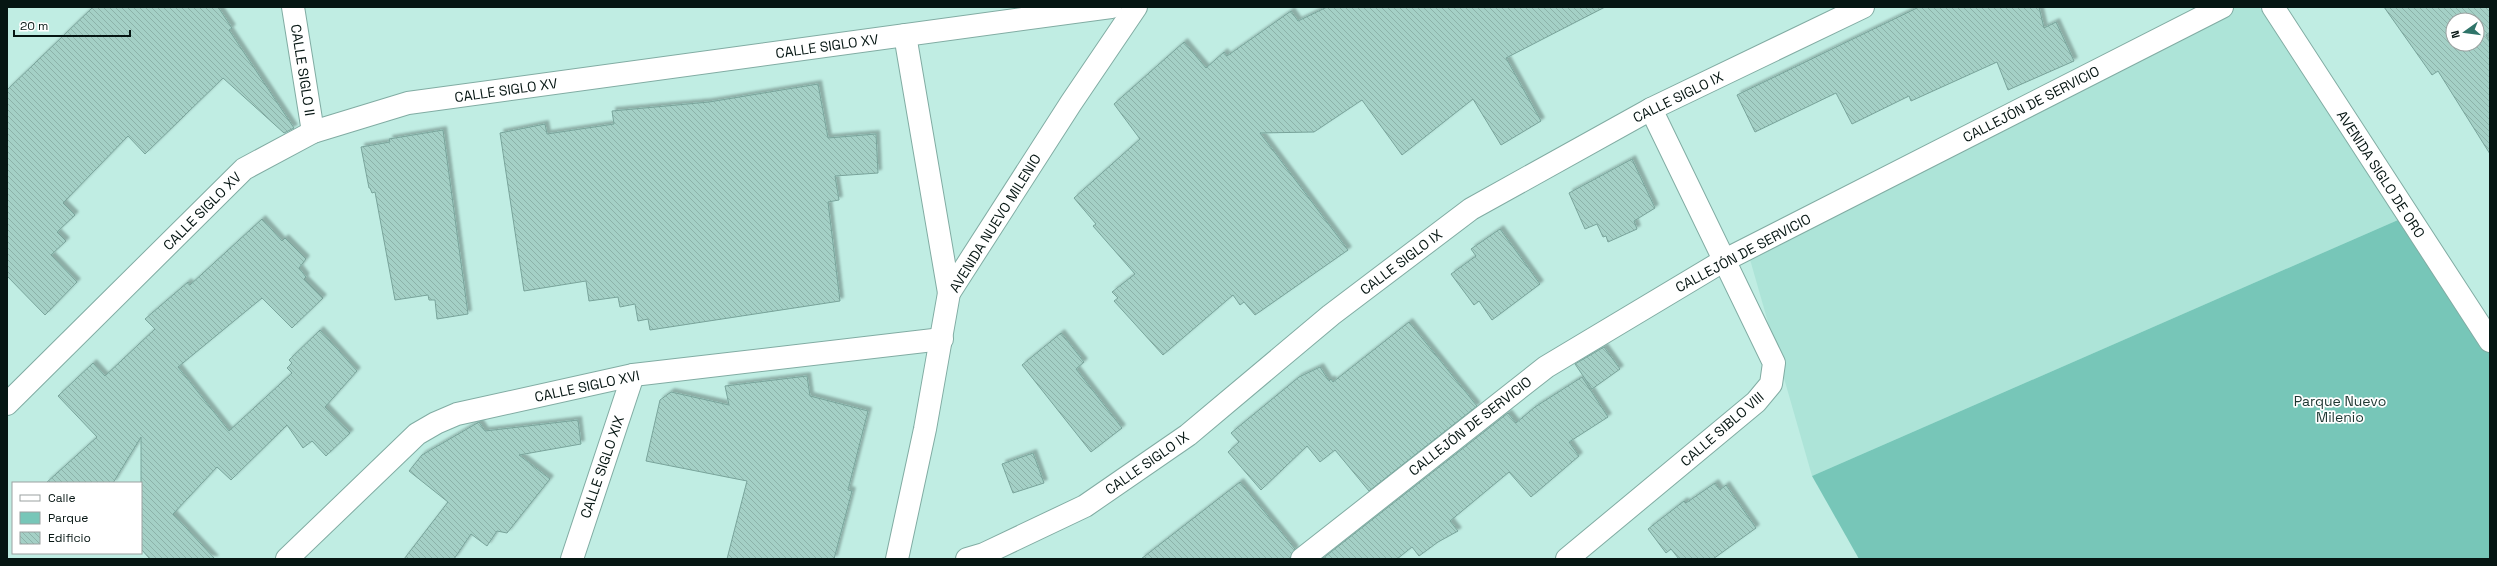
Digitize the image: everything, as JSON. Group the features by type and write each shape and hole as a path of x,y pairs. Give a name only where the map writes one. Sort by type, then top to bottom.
{"street":[{"name":"CALLE SIGLO II","path":"293,7 313,132"},
{"name":"CALLE SIGLO XV","path":"7,404 244,169 313,132 408,103 1111,7"},
{"name":"AVENIDA NUEVO MILENIO","path":"897,559 950,293 1071,103 1136,7"},
{"name":"CALLE SIGLO IX","path":"967,559 984,554 1085,506 1188,435 1331,314 1471,209 1651,109 1863,7"},
{"name":"CALLEJÓN DE SERVICIO","path":"1302,559 1546,367 1724,261 2222,7"},
{"name":"AVENIDA SIGLO DE ORO","path":"2273,7 2490,341"},
{"path":"905,35 950,293"},
{"name":"CALLE SIBLO VIII","path":"1567,559 1756,402 1771,384 1774,363 1651,109"},
{"name":"CALLE SIGLO XVI","path":"287,559 417,434 436,422 457,414 633,375 942,339"},
{"name":"CALLE SIGLO XIX","path":"572,559 633,375"}],"shaded area":[{"path":"2228,7 2259,7 2398,220 1812,476 1749,256"}],"green space":[{"name":"Parque Nuevo Milenio","path":"2398,220 2490,329 2490,559 1859,559 1812,476"}],"building":[{"path":"93,7 218,7 232,28 229,30 294,128 284,133 223,78 145,154 128,136 63,203 75,215 57,232 66,241 51,255 77,282 45,315 7,276 7,90"},
{"path":"1327,7 1605,7 1506,58 1541,121 1501,145 1473,99 1402,155 1362,100 1314,132 1260,133 1348,250 1255,315 1244,302 1240,305 1233,295 1163,355 1114,301 1118,298 1112,292 1135,274 1093,226 1096,224 1074,198 1140,139 1114,104 1184,42 1206,68 1224,52 1227,56 1291,11 1298,21"},
{"path":"1919,7 2039,7 2044,28 2056,22 2074,61 2008,90 1997,62 1911,101 1909,96 1852,124 1836,93 1755,132 1737,95"},
{"path":"2384,7 2490,7 2490,32 2486,35 2490,43 2490,154 2438,71 2432,75"},
{"path":"818,84 828,138 876,134 878,173 835,176 839,200 828,202 840,301 650,330 648,319 638,321 635,304 620,307 618,297 589,301 586,281 524,291 500,133 545,124 547,134 614,124 612,111 709,102"},
{"path":"443,130 468,314 437,319 435,300 429,300 428,295 395,300 375,192 372,193 369,188 361,147 390,142 389,139"},
{"path":"1632,159 1655,208 1634,221 1637,229 1608,242 1606,236 1603,237 1597,224 1585,229 1569,193"},
{"path":"262,219 282,241 285,238 306,259 299,268 306,277 304,279 323,298 292,328 262,298 178,367 229,431 292,373 287,368 292,363 289,360 320,330 357,371 325,407 350,433 326,456 312,441 303,448 287,425 231,480 217,467 173,514 215,559 150,559 142,550 141,437 114,482 47,482 97,437 58,396 93,363 105,376 155,329 145,319 188,282 190,285"},
{"path":"1500,229 1540,284 1492,320 1479,301 1474,305 1451,274 1476,256 1471,249"},
{"path":"1409,322 1477,406 1369,491 1335,450 1320,462 1307,446 1261,490 1228,452 1239,442 1231,433 1299,377 1320,367 1329,381 1331,379 1333,382"},
{"path":"1061,333 1084,362 1076,369 1122,428 1091,452 1022,365"},
{"path":"1604,347 1620,369 1592,389 1575,364"},
{"path":"807,376 810,396 868,411 848,490 852,491 834,559 727,559 747,481 646,461 660,400 671,392 729,405 725,386"},
{"path":"1582,377 1608,417 1569,442 1579,456 1531,497 1509,472 1450,521 1458,531 1438,542 1419,556 1412,547 1397,559 1322,559 1508,413 1516,423 1535,407"},
{"path":"578,420 581,444 519,455 550,479 507,533 497,531 487,546 471,534 454,559 404,559 448,502 409,471 422,455 479,422 485,431"},
{"path":"1033,453 1044,483 1013,493 1002,464"},
{"path":"1240,482 1295,549 1290,559 1141,559"},
{"path":"1715,483 1720,490 1726,485 1756,528 1713,559 1679,559 1671,549 1666,553 1648,529 1684,501 1686,503"}]}
